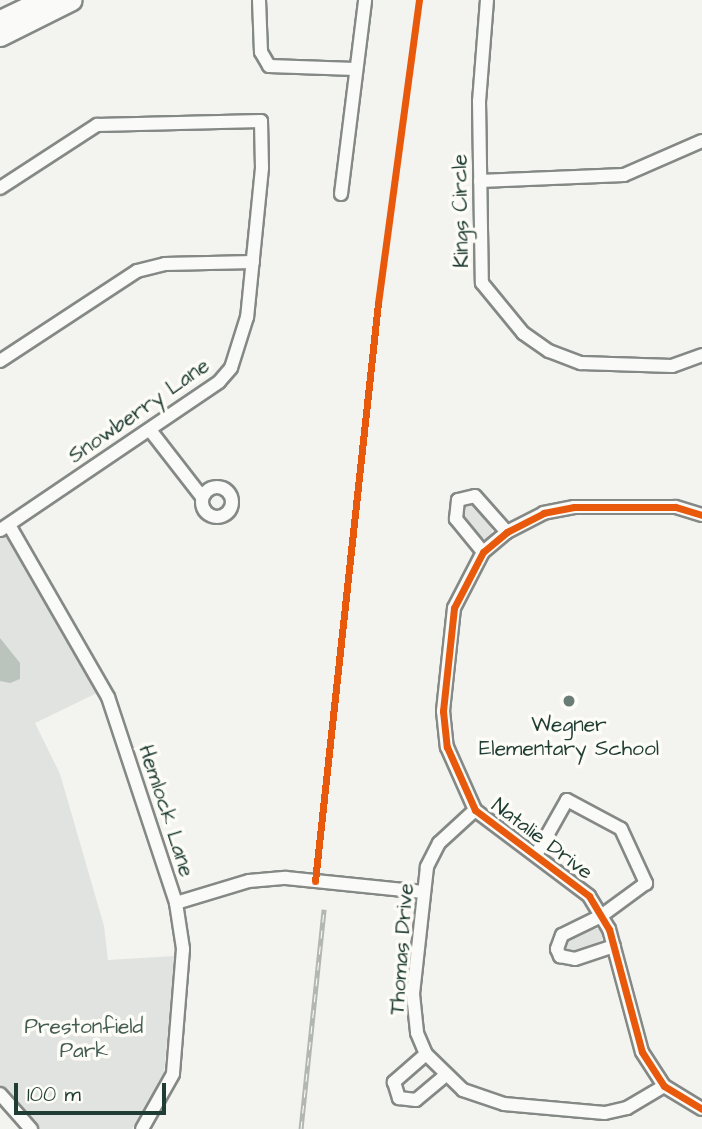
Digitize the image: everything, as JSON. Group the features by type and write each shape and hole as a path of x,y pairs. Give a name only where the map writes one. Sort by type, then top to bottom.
{"main road":[{"path":"0,20 42,0"},
{"path":"0,36 72,0"}],"street":[{"path":"259,0 261,52 269,66 355,69"},
{"path":"341,194 365,0"},
{"name":"Kings Circle","path":"487,0 480,96 482,283 523,332 548,351 616,368 672,366 702,355"},
{"name":"Snowberry Lane","path":"0,188 97,125 261,121 247,317 231,368 150,430 5,527"},
{"path":"480,181 624,175 702,141"},
{"path":"0,361 136,271 165,264 253,262"},
{"path":"150,430 202,497"},
{"path":"483,552 456,519 458,500 475,496 507,532"},
{"path":"475,810 447,747 443,711 454,608 483,552 507,532 544,513 574,507 675,507 702,514"},
{"name":"Hemlock Lane","path":"5,527 108,697 176,903 183,949 173,1074 142,1129"},
{"path":"537,855 567,800 621,829 646,883 601,916 562,935 560,956 575,960 614,946"},
{"name":"Natalie Drive","path":"475,810 508,840 537,855 589,896 614,946 639,1044 664,1086 702,1109"},
{"name":"Thomas Drive","path":"475,810 433,851 423,892 413,1008 426,1054 445,1076 490,1101 595,1113 627,1108 664,1086"},
{"path":"176,903 249,881 286,878 423,892"},
{"path":"426,1054 397,1078 399,1098 416,1100 445,1076"},
{"path":"0,1094 31,1129"}],"green space":[{"path":"474,504 493,527 490,539 481,538 462,517 462,506"},
{"name":"Prestonfield Park","path":"7,533 97,693 35,723 60,774 104,926 108,960 175,956 164,1072 154,1100 132,1129 37,1129 0,1086 0,537"},
{"path":"593,928 602,930 602,940 575,954 565,952 565,942"}],"shaded area":[{"path":"0,638 20,663 20,679 10,683 0,681"}],"railway":[{"path":"301,1129 324,909"}],"cycle path":[{"path":"315,881 378,303 419,0"},
{"path":"702,515 675,507 574,507 544,513 507,532 483,552 454,608 443,711 447,747 475,810 589,896 609,929 642,1052 664,1086 702,1109"}],"place":[{"name":"Wegner Elementary School","path":"569,701"}]}
